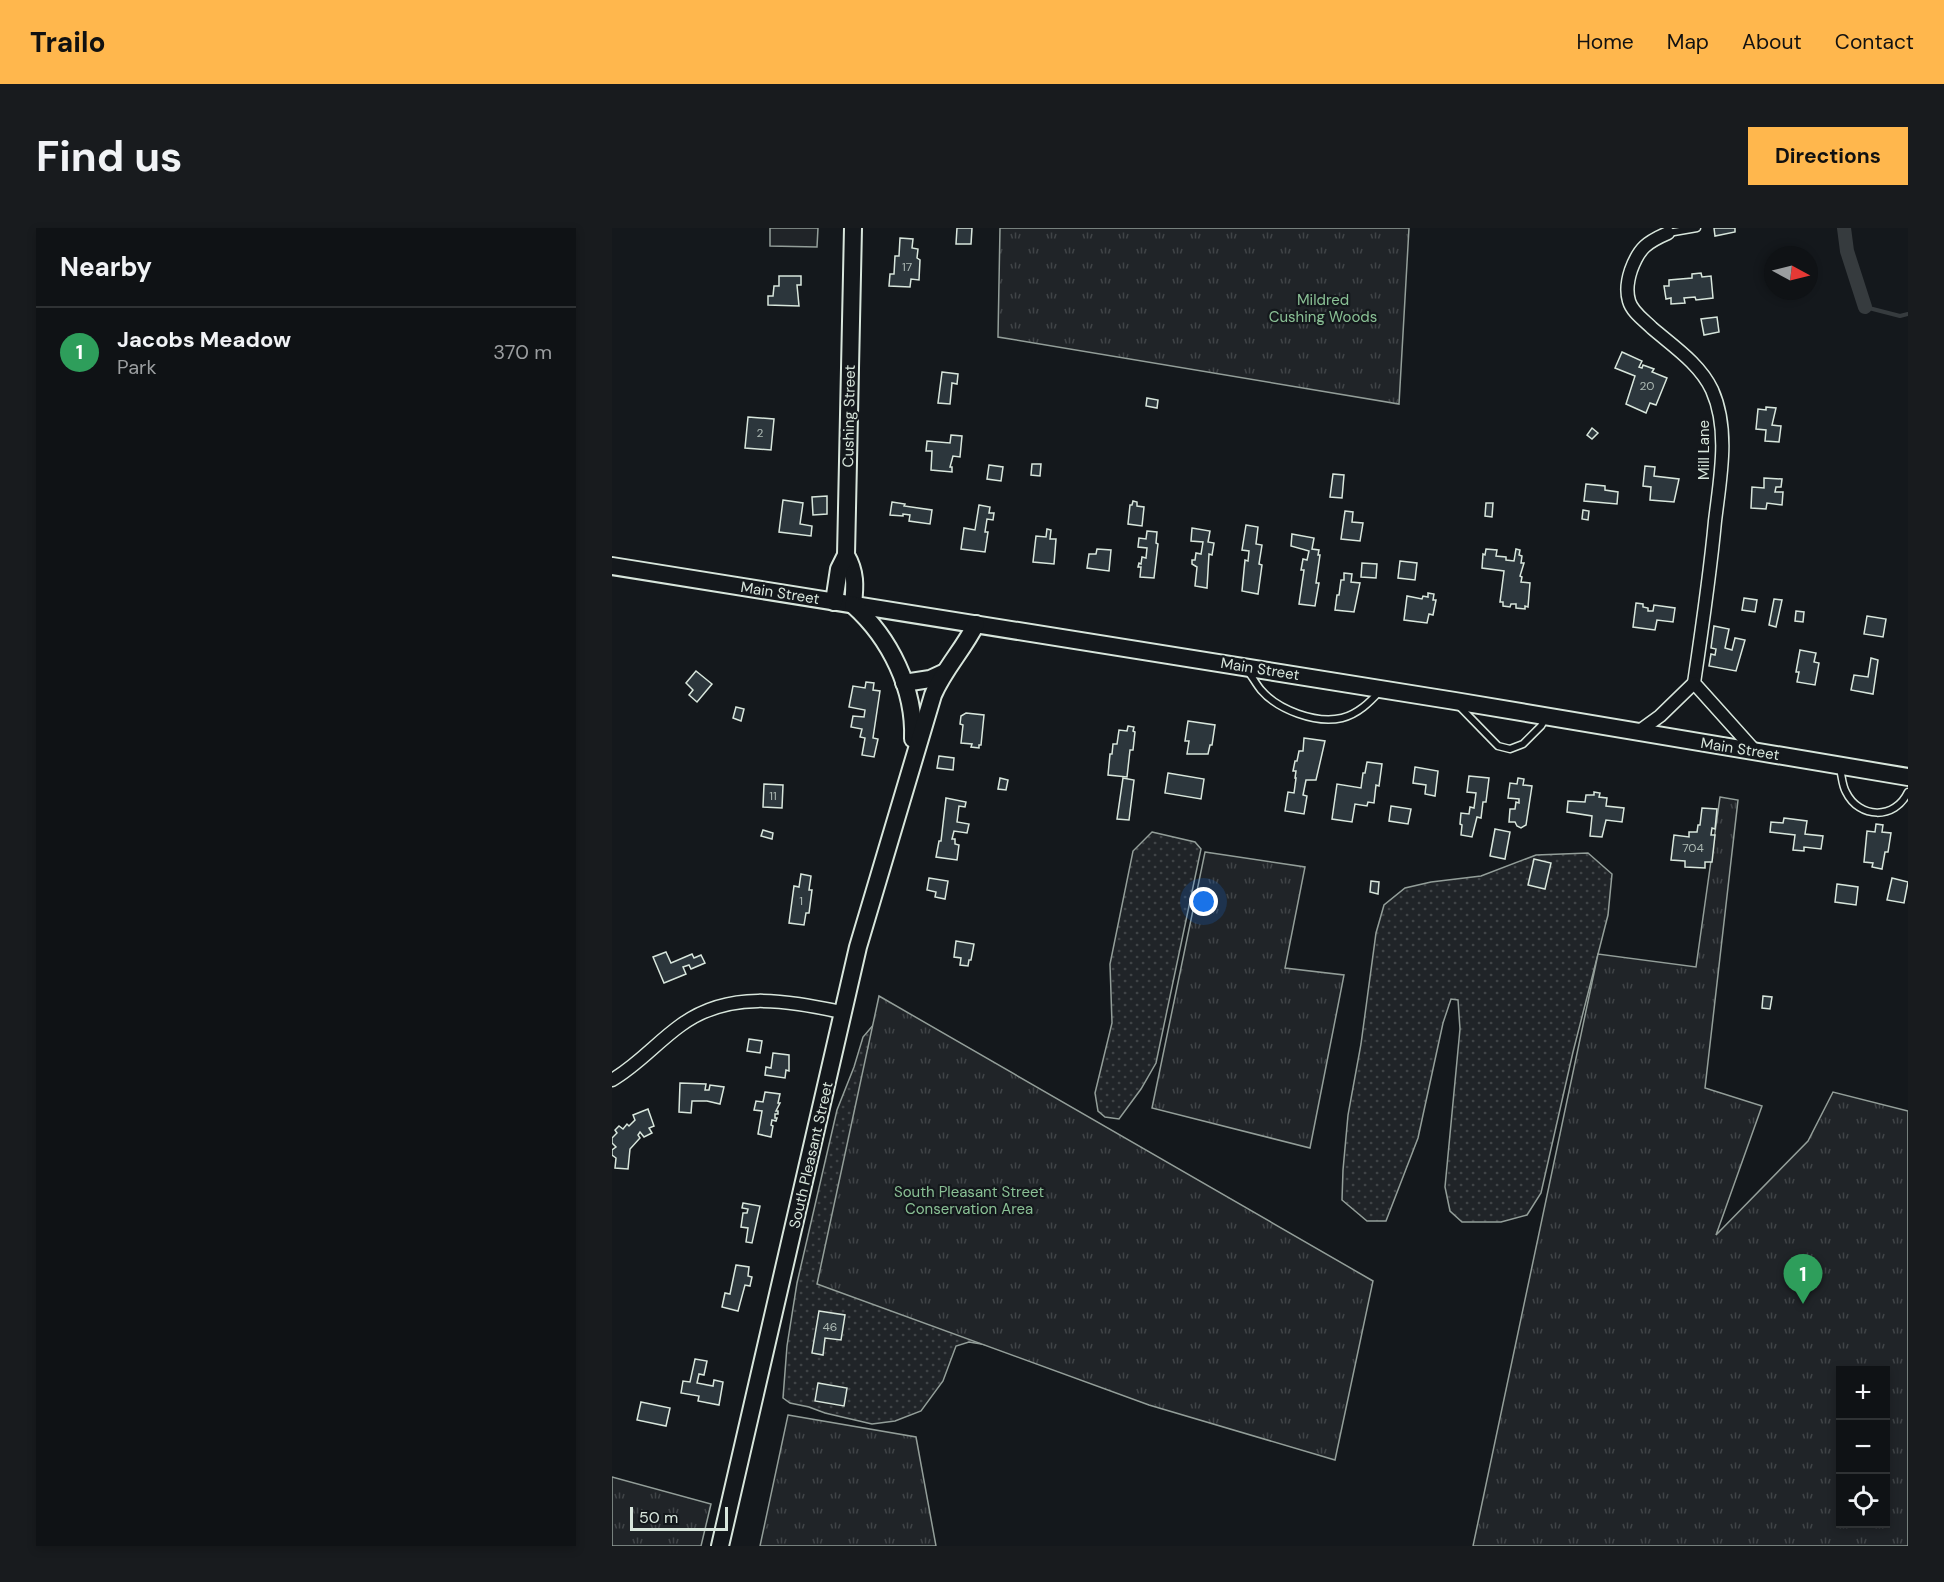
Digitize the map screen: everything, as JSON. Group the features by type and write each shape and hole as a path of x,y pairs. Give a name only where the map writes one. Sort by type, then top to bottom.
{"street":[{"name":"Cushing Street","path":"834,602 839,569 846,555 853,228"},
{"name":"Mill Lane","path":"1668,233 1651,240 1637,254 1628,279 1628,299 1640,317 1696,367 1712,390 1719,416 1722,449 1720,477 1709,580 1694,683"},
{"path":"846,555 851,563 855,585 853,605"},
{"name":"Main Street","path":"612,566 1455,700 1908,777"},
{"name":"South Pleasant Street","path":"853,605 872,623 882,638 904,682 914,726 911,766"},
{"name":"South Pleasant Street","path":"720,1546 842,1012 871,897 933,695 944,673 965,647 976,624"},
{"path":"904,682 930,679 944,673"},
{"path":"1638,732 1660,716 1694,683 1755,751"},
{"path":"612,1080 637,1063 682,1024 725,1005 741,1001 776,1000 842,1012"}],"lane":[{"path":"1668,233 1696,228"},
{"path":"1245,667 1262,691 1280,705 1301,715 1318,718 1342,718 1358,712 1382,689"},
{"path":"1455,700 1498,746 1510,749 1522,744 1541,726 1546,716"},
{"path":"1840,765 1845,791 1858,807 1873,812 1888,812 1899,807 1908,792"}],"green space":[{"path":"770,228 818,228 817,247 770,246"},
{"name":"Mildred Cushing Woods","path":"1000,228 1409,228 1399,404 998,337"},
{"path":"1720,797 1738,800 1705,1088 1762,1106 1716,1235 1808,1141 1833,1092 1908,1111 1908,1546 1473,1546 1598,954 1696,967"},
{"path":"1152,832 1195,842 1201,849 1156,1063 1141,1089 1119,1119 1105,1117 1098,1111 1095,1093 1112,1023 1110,964 1133,851"},
{"path":"1205,852 1305,867 1285,968 1344,975 1310,1148 1152,1108"},
{"path":"1588,853 1612,874 1608,915 1573,1052 1541,1193 1527,1215 1501,1222 1462,1222 1450,1211 1445,1187 1460,1029 1458,1000 1451,999 1443,1023 1418,1138 1386,1221 1367,1221 1342,1200 1343,1170 1348,1115 1361,1044 1376,933 1384,905 1405,888 1431,882 1481,876 1536,855"},
{"name":"South Pleasant Street Conservation Area","path":"879,996 1373,1281 1335,1460 1149,1405 817,1284"},
{"path":"875,1023 994,1346 969,1342 956,1346 943,1381 921,1411 895,1421 872,1424 790,1403 783,1398 787,1346 797,1283 837,1110 863,1037"},
{"path":"788,1415 916,1437 936,1546 760,1546"},
{"path":"612,1477 711,1504 701,1546 612,1546"}],"building":[{"path":"957,228 972,228 971,244 956,244"},
{"path":"1714,228 1735,228 1735,232 1715,236"},
{"path":"900,238 913,239 912,248 918,249 919,280 911,279 910,287 889,286 890,274 894,274 895,256 899,256"},
{"path":"1701,273 1702,277 1711,276 1713,298 1696,300 1695,297 1684,298 1685,303 1671,304 1671,298 1666,299 1664,286 1669,286 1669,280 1692,278 1692,274"},
{"path":"779,276 801,276 801,285 797,285 799,306 768,305 768,296 773,296 774,286 779,286"},
{"path":"1717,317 1719,332 1704,335 1701,319"},
{"path":"1622,352 1642,361 1639,367 1642,368 1643,365 1654,369 1652,372 1667,378 1656,405 1650,403 1646,413 1626,404 1635,376 1615,368"},
{"path":"942,372 958,374 957,384 952,383 950,404 938,403"},
{"path":"1147,398 1158,400 1157,408 1146,406"},
{"path":"1766,407 1776,408 1772,425 1781,426 1779,442 1765,441 1766,430 1756,429 1758,409 1766,410"},
{"path":"748,417 774,419 771,450 745,448"},
{"path":"1592,428 1598,433 1592,439 1587,435"},
{"path":"951,435 962,436 960,457 953,456 950,467 952,467 952,472 931,470 932,451 926,451 927,441 950,443"},
{"path":"1032,464 1041,464 1040,476 1031,475"},
{"path":"989,465 1003,467 1001,481 987,479"},
{"path":"1645,466 1655,467 1654,476 1679,479 1674,502 1650,500 1651,487 1643,486"},
{"path":"1333,474 1344,475 1342,498 1330,497"},
{"path":"1764,478 1782,479 1781,487 1776,487 1775,492 1783,492 1782,505 1767,503 1766,509 1751,508 1752,487 1764,488"},
{"path":"1586,484 1605,486 1605,490 1618,492 1617,504 1584,501"},
{"path":"827,496 827,514 813,515 812,497"},
{"path":"783,500 803,503 800,524 812,526 811,536 779,532"},
{"path":"1133,501 1137,502 1137,506 1144,507 1142,526 1128,524 1130,505"},
{"path":"892,502 932,510 930,524 909,521 910,515 890,515"},
{"path":"1486,503 1493,503 1492,517 1485,516"},
{"path":"979,505 990,507 989,513 994,513 993,520 987,519 985,552 961,549 964,528 975,530"},
{"path":"1583,510 1589,511 1588,520 1582,519"},
{"path":"1345,511 1353,512 1352,522 1363,523 1360,541 1341,539"},
{"path":"1246,525 1258,527 1256,544 1262,545 1258,594 1242,591 1245,560 1248,561 1249,551 1242,550"},
{"path":"1192,528 1210,531 1208,542 1214,543 1212,555 1209,554 1207,588 1195,586 1197,567 1192,564 1192,560 1195,560 1196,553 1201,554 1203,542 1191,541"},
{"path":"1047,529 1051,530 1050,539 1056,539 1054,564 1033,562 1036,536 1046,537"},
{"path":"1147,531 1157,532 1154,578 1140,577 1141,567 1138,567 1142,557 1146,558 1147,548 1138,547 1139,538 1146,539"},
{"path":"1292,534 1314,538 1312,549 1319,550 1316,583 1319,583 1315,606 1299,604 1304,570 1301,570 1303,559 1307,560 1309,551 1291,546"},
{"path":"1097,549 1111,550 1109,571 1087,568 1089,554 1096,554"},
{"path":"1486,549 1497,550 1496,556 1514,561 1516,549 1520,550 1521,563 1524,563 1520,576 1522,577 1521,582 1530,583 1528,607 1516,608 1516,604 1511,604 1510,607 1503,606 1503,602 1500,602 1504,571 1482,568 1483,554 1485,555"},
{"path":"1400,561 1417,563 1415,580 1398,578"},
{"path":"1362,563 1377,564 1376,578 1361,577"},
{"path":"1344,573 1352,574 1351,582 1360,583 1354,612 1335,610"},
{"path":"1428,593 1434,594 1433,600 1436,600 1433,615 1429,614 1427,623 1404,620 1407,596 1422,599 1423,596 1428,597"},
{"path":"1744,598 1757,600 1755,612 1742,610"},
{"path":"1774,599 1782,600 1776,627 1769,625"},
{"path":"1636,603 1643,604 1648,611 1653,611 1654,605 1675,608 1673,622 1657,620 1655,630 1633,627"},
{"path":"1796,611 1804,612 1803,622 1795,621"},
{"path":"1867,616 1886,619 1883,637 1864,634"},
{"path":"1714,626 1729,629 1725,648 1732,650 1735,638 1745,640 1736,671 1709,666 1711,654 1715,655 1716,649 1711,648"},
{"path":"1800,650 1816,653 1814,662 1819,663 1815,685 1797,682 1799,672 1796,672"},
{"path":"1871,658 1878,660 1873,694 1851,690 1854,675 1868,677"},
{"path":"696,671 712,684 697,702 689,695 693,690 686,683"},
{"path":"866,682 874,683 873,690 880,691 873,738 878,739 874,757 862,755 865,738 860,737 862,729 851,727 853,716 864,717 865,710 849,707 853,686 865,688"},
{"path":"736,707 744,709 741,721 733,718"},
{"path":"966,713 984,715 979,748 971,747 972,744 961,743 963,725 960,724 961,716"},
{"path":"1188,721 1215,725 1208,754 1187,754 1189,741 1185,741"},
{"path":"1128,726 1134,727 1135,732 1127,777 1108,775 1113,744 1117,744 1119,730 1127,731"},
{"path":"1304,738 1325,741 1316,780 1306,780 1303,795 1307,796 1304,814 1285,811 1288,792 1294,793 1296,771 1293,771 1299,751 1303,751"},
{"path":"939,756 954,758 953,770 937,768"},
{"path":"1367,762 1382,764 1374,803 1368,802 1367,806 1355,804 1352,822 1332,819 1337,784 1361,788"},
{"path":"1415,767 1438,771 1435,796 1425,794 1426,785 1413,783"},
{"path":"1168,773 1204,779 1201,799 1165,793"},
{"path":"1469,776 1489,778 1486,802 1483,802 1481,818 1477,817 1472,837 1461,835 1462,825 1460,824 1461,813 1469,814 1470,807 1474,808 1476,793 1467,792"},
{"path":"1000,778 1008,780 1006,790 998,789"},
{"path":"1123,778 1134,780 1129,820 1117,819"},
{"path":"1518,778 1524,779 1523,785 1532,786 1526,825 1521,828 1515,822 1509,822 1510,809 1515,809 1516,802 1519,803 1519,799 1508,798 1510,783 1517,784"},
{"path":"764,784 783,785 782,808 763,807"},
{"path":"1594,792 1600,793 1599,797 1607,798 1606,806 1624,808 1622,822 1606,820 1602,837 1590,836 1592,816 1567,812 1568,801 1585,802 1586,795 1594,795"},
{"path":"946,798 966,802 965,807 959,806 957,822 969,824 967,833 954,831 952,839 955,839 955,844 959,845 957,860 936,857 939,841 941,841"},
{"path":"1391,806 1411,809 1408,824 1389,821"},
{"path":"1702,808 1717,809 1715,829 1712,828 1711,835 1715,835 1712,862 1705,862 1705,868 1685,867 1685,861 1671,860 1674,835 1689,837 1689,832 1697,832"},
{"path":"1784,818 1807,821 1805,834 1823,836 1821,849 1804,847 1804,851 1793,850 1795,835 1770,832 1771,822 1783,823"},
{"path":"1876,824 1883,825 1882,832 1891,833 1882,869 1872,867 1873,863 1864,862 1867,831 1875,832"},
{"path":"1495,829 1510,832 1505,859 1490,856"},
{"path":"763,830 773,833 772,839 761,836"},
{"path":"1534,859 1551,863 1545,889 1528,885"},
{"path":"801,874 811,876 809,890 812,890 809,913 806,913 804,925 789,923 794,886 799,887"},
{"path":"929,878 948,881 945,899 935,897 936,892 927,890"},
{"path":"1892,878 1908,882 1904,903 1887,900"},
{"path":"1371,881 1379,882 1378,894 1370,892"},
{"path":"1837,884 1858,887 1856,905 1835,902"},
{"path":"956,941 974,944 968,966 960,965 961,958 954,957"},
{"path":"666,952 671,963 692,954 694,958 701,955 705,963 691,969 689,965 683,967 686,974 664,983 653,957"},
{"path":"1763,996 1772,997 1770,1009 1762,1008"},
{"path":"749,1039 762,1041 760,1053 747,1051"},
{"path":"773,1053 789,1055 789,1071 786,1070 785,1078 765,1075 766,1067 771,1068"},
{"path":"680,1083 706,1084 705,1090 709,1090 710,1085 724,1087 720,1104 692,1101 691,1113 679,1112"},
{"path":"765,1092 780,1094 778,1103 780,1103 776,1111 778,1114 775,1114 777,1118 776,1121 772,1120 771,1137 758,1134 762,1111 754,1110 756,1101 763,1102"},
{"path":"648,1109 654,1126 649,1128 652,1133 644,1137 640,1132 638,1135 640,1138 630,1149 628,1169 615,1168 616,1158 612,1155 612,1150 616,1147 612,1143 612,1138 617,1133 615,1130 619,1126 623,1129 627,1124 629,1126 635,1120 633,1115"},
{"path":"743,1203 760,1206 752,1243 746,1242 748,1228 741,1227 743,1213 747,1213 748,1209 742,1208"},
{"path":"736,1265 749,1267 748,1276 752,1277 750,1286 745,1285 738,1311 722,1307 725,1293 730,1294"},
{"path":"819,1311 845,1315 841,1340 825,1338 823,1355 812,1353"},
{"path":"695,1359 707,1361 704,1375 699,1374 697,1383 713,1386 714,1380 723,1382 719,1405 698,1401 699,1396 681,1393 683,1381 690,1382"},
{"path":"818,1383 847,1388 844,1406 815,1401"},
{"path":"641,1402 670,1408 666,1426 637,1420"}],"waterway":[{"path":"1844,228 1847,251 1865,307"},
{"path":"1865,307 1900,316 1908,314"}],"place":[{"name":"Jacobs Meadow","path":"1803,1304"}]}
